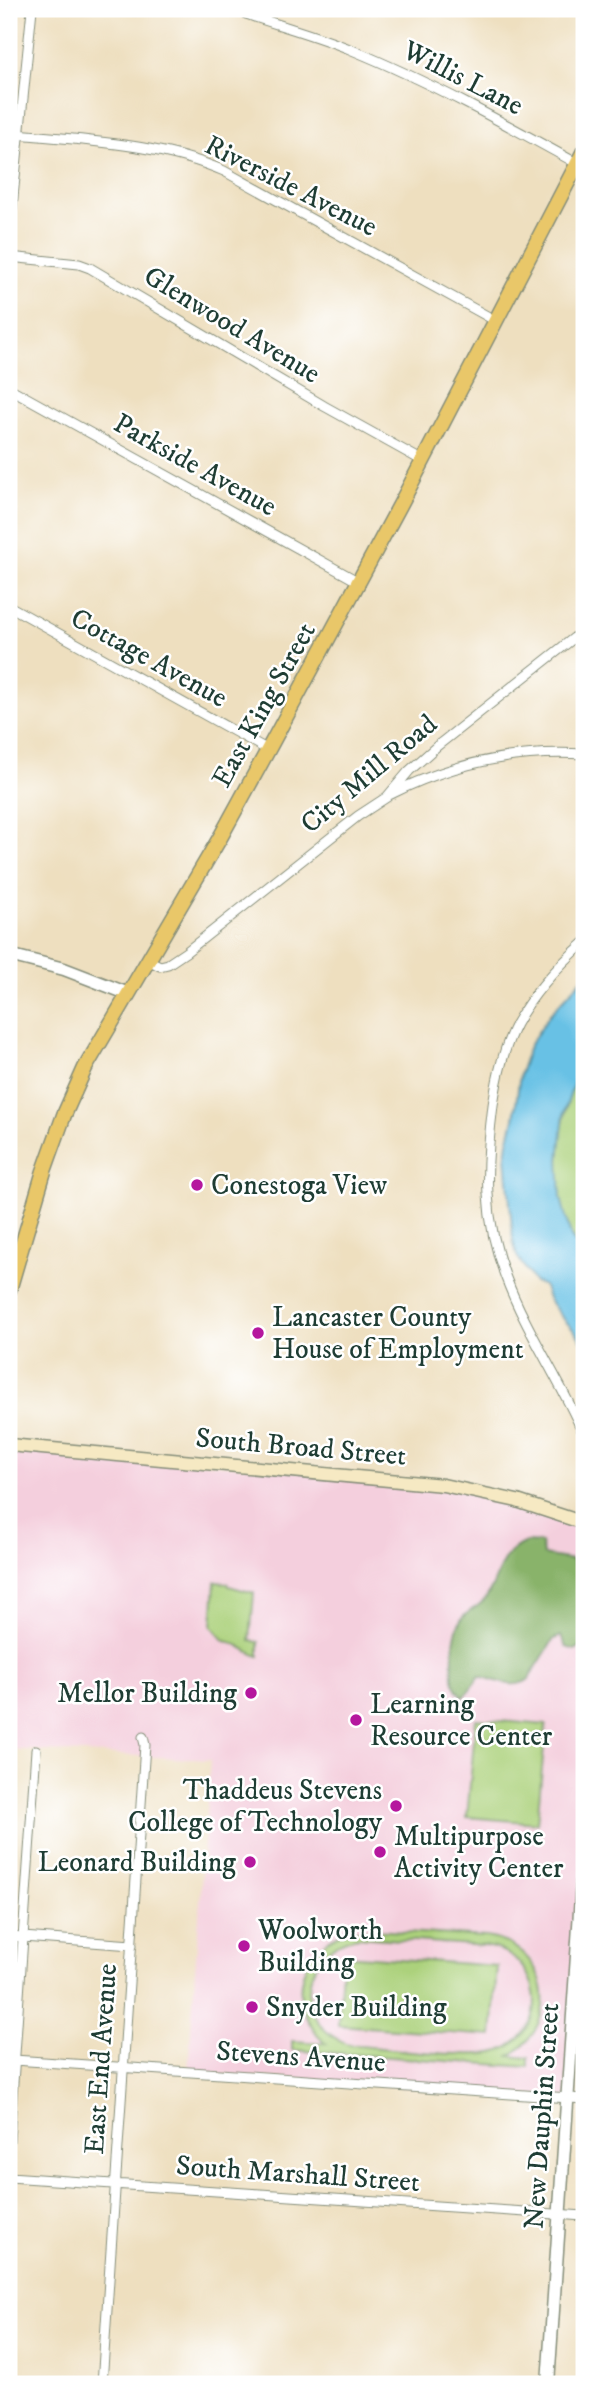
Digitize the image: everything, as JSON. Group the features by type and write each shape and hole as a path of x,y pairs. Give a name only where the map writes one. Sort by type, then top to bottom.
{"main road":[{"name":"East King Street","path":"9,1290 32,1208 69,1103 85,1068 268,750 581,158"},
{"name":"South Broad Street","path":"9,1445 443,1485 517,1501 584,1523"}],"street":[{"path":"9,237 32,9"},
{"name":"Willis Lane","path":"246,14 383,63 581,158"},
{"name":"Riverside Avenue","path":"9,133 160,151 205,163 496,321"},
{"name":"Glenwood Avenue","path":"9,257 79,264 90,268 423,461"},
{"name":"Parkside Avenue","path":"9,388 359,582"},
{"name":"Cottage Avenue","path":"9,606 268,750"},
{"name":"City Mill Road","path":"148,960 160,966 186,952 358,816 387,797 409,771 437,746 584,630"},
{"path":"387,797 440,772 488,759 524,754 584,754"},
{"path":"584,943 537,993 508,1042 495,1095 486,1168 490,1221 503,1271 584,1435"},
{"path":"9,955 64,969 129,994"},
{"name":"East End Avenue","path":"102,2384 145,1745 143,1737"},
{"path":"9,2141 36,1750"},
{"name":"New Dauphin Street","path":"548,2384 582,1918 584,1852"},
{"path":"9,1936 132,1945"},
{"name":"Stevens Avenue","path":"14,2060 584,2099"},
{"name":"South Marshall Street","path":"9,2177 584,2216"}],"shaded area":[{"name":"Thaddeus Stevens College of Technology","path":"9,1445 443,1485 584,1523 584,1852 567,2098 188,2072 210,1760 9,1749"}],"green space":[{"path":"584,1061 584,1255 573,1240 565,1218 559,1172 568,1101"},
{"path":"526,1542 541,1543 543,1555 572,1560 584,1591 583,1645 575,1650 566,1647 561,1636 554,1639 528,1680 511,1684 480,1676 463,1698 453,1679 454,1646 458,1628 465,1615 486,1598 505,1559"},
{"path":"215,1582 228,1583 229,1586 254,1593 250,1641 259,1642 259,1656 225,1641 212,1626"},
{"path":"476,1719 546,1725 537,1823 467,1817"},
{"path":"357,1929 486,1937 508,1943 524,1955 536,1970 542,1987 543,2006 538,2024 527,2041 510,2056 529,2058 529,2067 292,2050 292,2041 326,2043 312,2027 300,1992 302,1975 309,1959 337,1935","holes":["358,1937 485,1946 504,1952 519,1963 529,1977 534,1993 534,2010 529,2026 517,2040 500,2051 453,2054 359,2046 337,2039 322,2026 312,2010 309,1992 312,1974 321,1958 336,1945"]},
{"path":"343,1955 497,1966 492,2036 338,2025"}],"water":[{"path":"584,977 584,1061 564,1113 559,1160 561,1198 571,1237 584,1255 584,1343 552,1304 543,1286 535,1283 517,1256 513,1240 506,1156 520,1074 529,1046 550,1014"}],"place":[{"name":"Conestoga View","path":"197,1185"},
{"name":"Lancaster County House of Employment","path":"258,1333"},
{"name":"Mellor Building","path":"251,1693"},
{"name":"Learning Resource Center","path":"356,1720"},
{"name":"Thaddeus Stevens College of Technology","path":"396,1806"},
{"name":"Multipurpose Activity Center","path":"380,1852"},
{"name":"Leonard Building","path":"250,1862"},
{"name":"Woolworth Building","path":"244,1946"},
{"name":"Snyder Building","path":"252,2007"}]}
